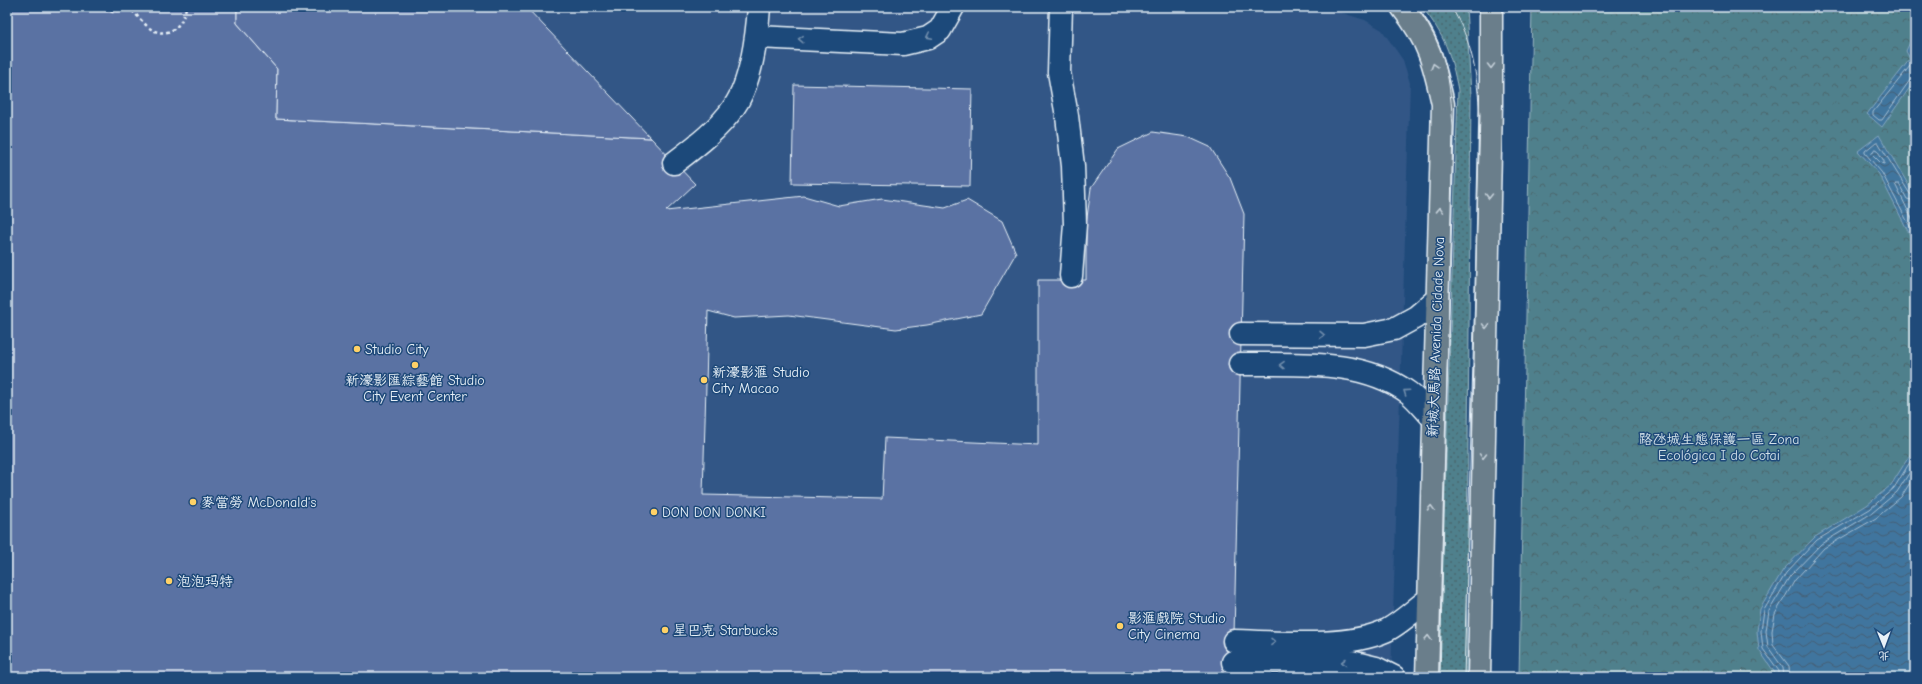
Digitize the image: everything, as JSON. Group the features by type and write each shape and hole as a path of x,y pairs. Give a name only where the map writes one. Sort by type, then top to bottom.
{"main road":[{"name":"新城大馬路 Avenida Cidade Nova","path":"1402,7 1414,23 1430,51 1442,104 1427,677"},
{"path":"1479,677 1492,14"}],"lane":[{"path":"674,163 697,146 735,106 745,82 757,37 759,7"},
{"path":"757,37 903,44 928,38 940,30 953,7"},
{"path":"1061,7 1059,72 1067,116 1073,166 1075,224 1071,276"},
{"path":"1241,334 1364,335 1394,329 1416,317 1437,299"},
{"path":"1240,364 1320,365 1349,368 1364,372 1378,376 1409,393 1434,419"},
{"path":"1394,677 1376,668 1351,662 1233,651 1358,639 1386,631 1429,599"}],"path":[{"path":"93,7 113,12 128,7 151,29 161,32 175,29 185,18 186,7"}],"shaded area":[{"name":"新濠影滙 Studio City Macao","path":"7,7 1270,7 1336,11 1365,20 1382,30 1403,60 1410,83 1391,677 7,677"}],"green space":[{"path":"1422,7 1466,7 1471,95 1466,677 1439,677 1458,90 1453,66 1446,46 1430,17"},
{"name":"路氹城生態保護一區 Zona Ecológica I do Cotai","path":"1532,7 1915,7 1915,677 1519,677"}],"water":[{"path":"1915,31 1915,80 1882,127 1867,114 1910,59 1906,51"},
{"path":"1879,135 1915,196 1915,245 1879,174 1858,151"},
{"path":"1915,447 1915,677 1775,677 1775,673 1759,650 1757,631 1760,609 1783,570 1815,537 1867,505 1891,485"}],"building":[{"name":"新濠影滙 Studio City Macao","path":"7,7 237,7 237,23 277,69 276,119 651,138 695,184 666,211 804,196 839,206 882,199 945,208 967,200 1002,221 1016,253 981,314 927,325 896,329 789,315 734,318 708,311 703,495 882,499 885,438 1038,445 1038,280 1086,280 1086,225 1091,188 1118,149 1153,132 1188,137 1210,147 1230,178 1244,214 1233,677 7,677"},
{"path":"237,7 526,7 651,138 276,119 277,69 237,23"},
{"path":"794,85 972,89 970,186 792,183"}],"tram line":[{"path":"1417,7 1427,21 1441,49 1448,79 1453,127 1440,677"},
{"path":"1451,7 1464,33 1473,59 1480,115 1464,677"}],"place":[{"name":"Studio City","path":"357,349"},
{"name":"新濠影匯綜藝館 Studio City Event Center","path":"415,365"},
{"name":"新濠影滙 Studio City Macao","path":"704,380"},
{"name":"麥當勞 McDonald's","path":"193,502"},
{"name":"DON DON DONKI","path":"654,512"},
{"name":"泡泡玛特","path":"169,581"},
{"name":"影滙戲院 Studio City Cinema","path":"1120,626"},
{"name":"星巴克 Starbucks","path":"665,630"}]}
